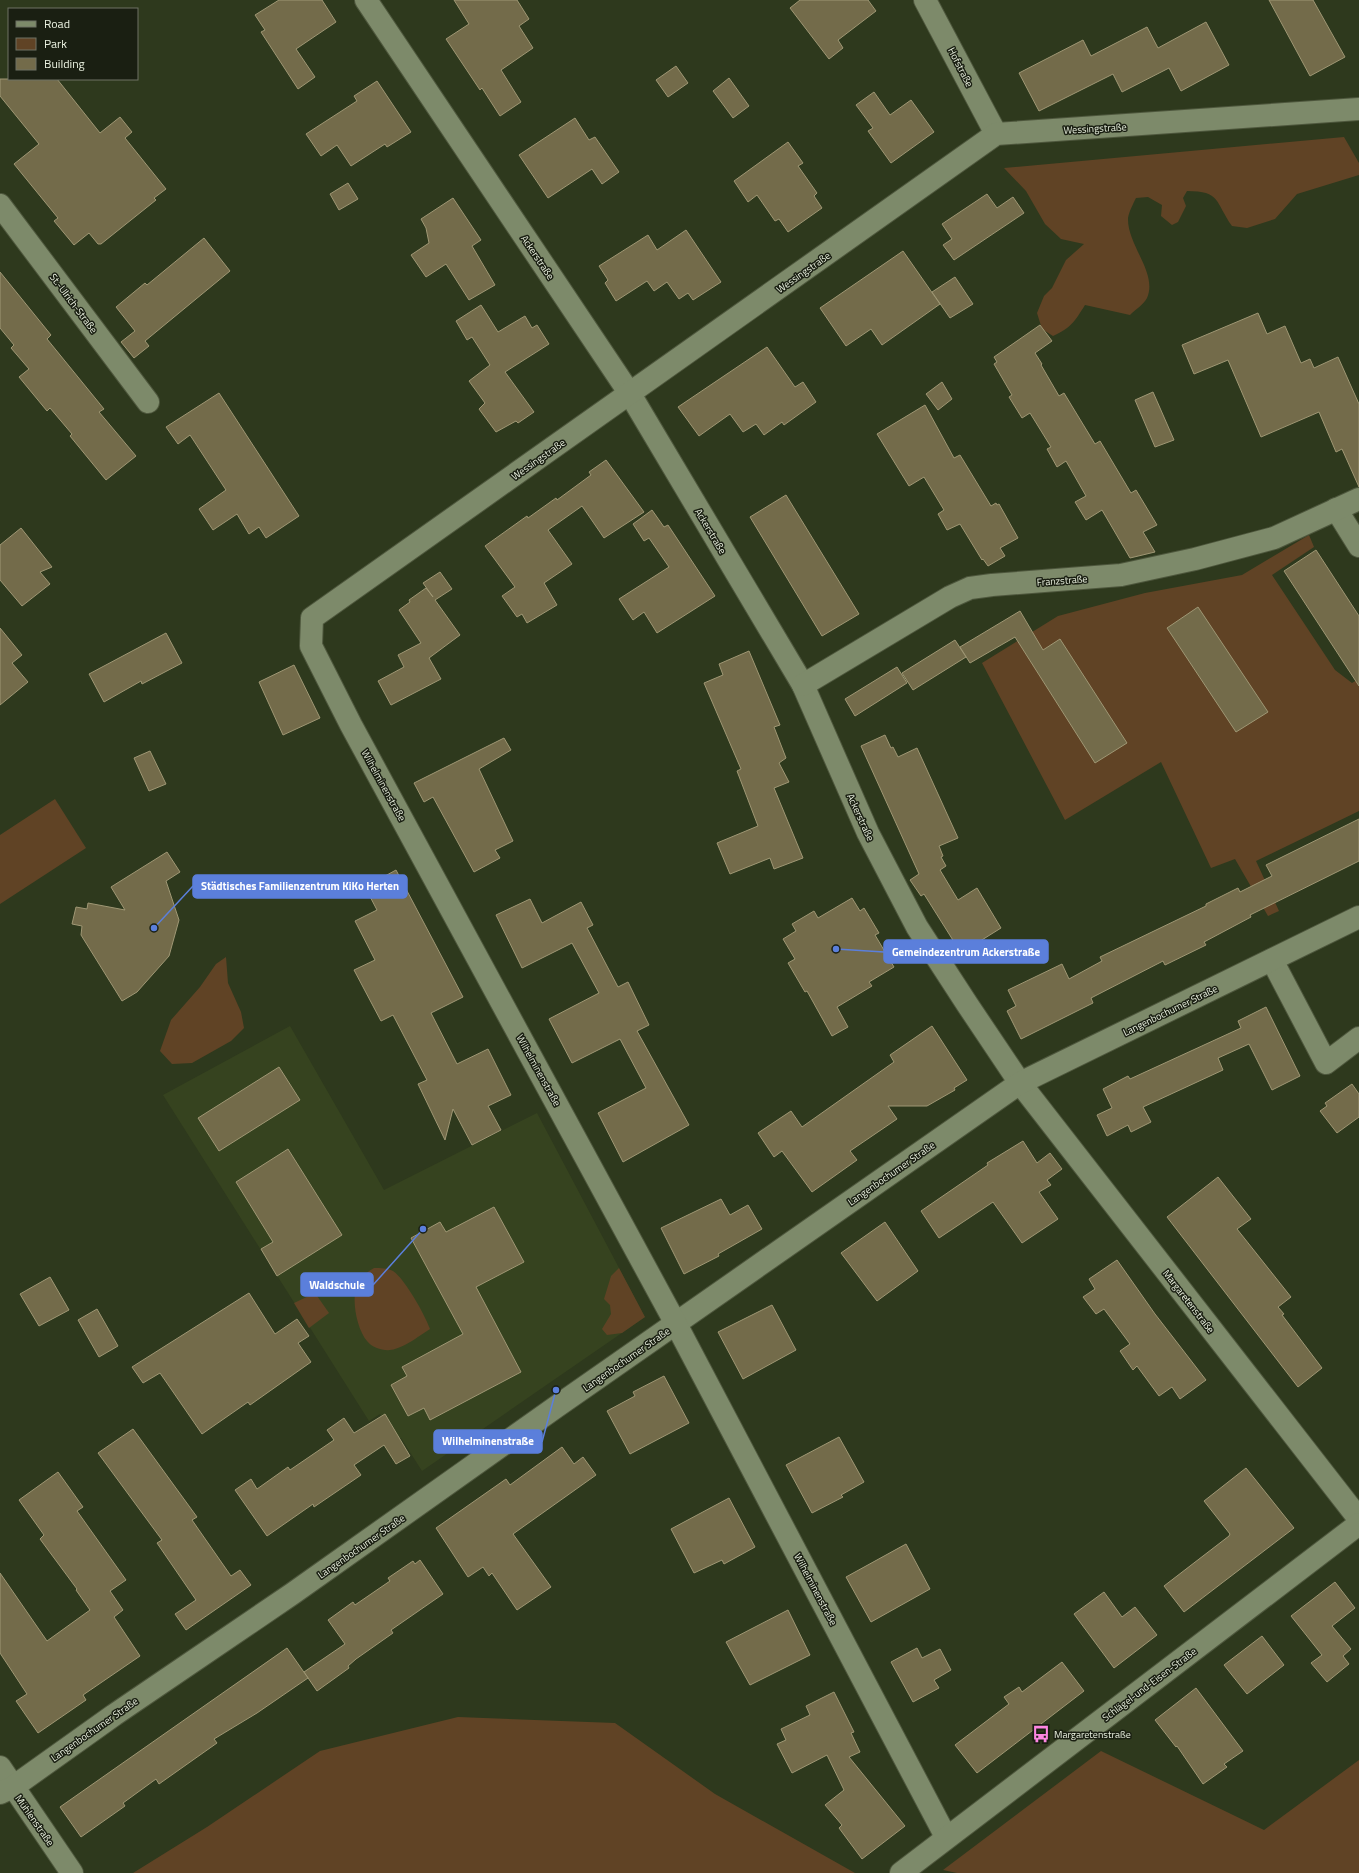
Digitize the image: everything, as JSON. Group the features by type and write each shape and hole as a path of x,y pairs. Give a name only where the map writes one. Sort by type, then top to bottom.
{"street":[{"name":"Ackerstraße","path":"366,0 630,394 802,685 868,833 917,927 1020,1083"},
{"name":"Hofstraße","path":"925,0 996,134"},
{"name":"Wessingstraße","path":"312,618 996,134 1359,109"},
{"name":"St.-Ulrich-Straße","path":"0,204 148,402"},
{"name":"Franzstraße","path":"802,685 950,597 970,588 992,585 1120,576 1195,559 1274,538 1336,508 1359,499"},
{"path":"1336,508 1359,546"},
{"name":"Wilhelminenstraße","path":"312,618 311,646 351,725 676,1324 946,1837"},
{"name":"Langenbochumer Straße","path":"6,1790 292,1594 1020,1083 1359,917"},
{"path":"1272,960 1326,1063 1359,1038"},
{"name":"Margaretenstraße","path":"1020,1083 1359,1519"},
{"name":"Schlägel-und-Eisen-Straße","path":"901,1873 946,1837 1359,1524"},
{"name":"Mühlenstraße","path":"0,1767 6,1790 72,1873"}],"shaded area":[{"path":"290,1026 384,1190 537,1113 645,1317 422,1471 401,1438 397,1440 380,1414 369,1421 163,1095"}],"green space":[{"path":"1344,137 1359,163 1359,175 1297,194 1275,219 1247,228 1232,226 1216,200 1206,193 1187,191 1183,198 1186,206 1178,222 1172,225 1161,216 1162,205 1148,197 1136,198 1128,218 1132,238 1149,279 1149,288 1146,300 1130,315 1085,305 1072,324 1059,333 1053,336 1042,329 1037,313 1044,296 1052,288 1066,260 1084,244 1061,239 1045,224 1026,191 1004,168"},
{"path":"1309,535 1314,547 1272,575 1335,670 1352,683 1359,679 1359,811 1256,861 1279,911 1268,916 1235,859 1211,868 1161,762 1065,820 982,663 1058,616 1145,593 1242,575"},
{"path":"55,799 86,848 0,904 0,835"},
{"path":"226,957 228,983 241,1012 244,1028 231,1041 192,1063 172,1064 160,1051 171,1020 200,987 216,964"},
{"path":"374,1268 388,1269 398,1275 414,1298 430,1329 409,1343 392,1350 380,1349 367,1341 360,1329 356,1314 355,1291 357,1285 364,1275"},
{"path":"619,1268 645,1317 622,1333 607,1335 602,1329 611,1314 610,1305 604,1299 611,1276"},
{"path":"315,1293 329,1313 309,1328 294,1303"},
{"path":"458,1717 615,1723 715,1794 855,1873 133,1873 207,1827 320,1751"},
{"path":"1101,1751 1264,1830 1359,1760 1359,1873 957,1873 943,1870"}],"building":[{"path":"279,0 322,0 336,22 296,49 315,77 298,89 261,32 265,30 255,15"},
{"path":"454,0 517,0 529,19 519,26 533,48 501,70 521,102 500,116 482,88 480,90 446,39 469,24"},
{"path":"800,0 868,0 876,11 838,40 843,48 829,59 790,8"},
{"path":"1269,0 1313,0 1345,57 1310,76"},
{"path":"1206,22 1229,65 1181,91 1169,68 1122,92 1113,74 1039,111 1019,73 1083,40 1091,56 1147,27 1158,48"},
{"path":"676,66 688,83 668,97 656,80"},
{"path":"729,78 749,106 733,118 713,91"},
{"path":"0,79 58,80 100,133 120,117 132,132 125,138 166,189 154,198 156,200 101,244 98,244 89,233 74,245 54,221 58,218 14,164 39,144 0,96"},
{"path":"377,81 411,132 387,147 385,144 351,166 337,145 321,156 306,134 357,101 354,96"},
{"path":"874,92 890,115 911,100 934,132 891,163 868,131 873,128 856,105"},
{"path":"575,118 589,140 595,137 619,172 602,184 592,169 548,198 519,155"},
{"path":"788,142 803,163 798,166 817,193 814,196 822,208 788,232 779,219 775,221 757,195 748,202 734,181"},
{"path":"348,183 358,199 339,210 330,194"},
{"path":"987,194 997,208 1013,197 1024,213 954,260 943,245 952,239 942,224"},
{"path":"453,198 481,240 472,246 495,285 469,300 446,264 426,277 411,255 429,243 426,228 421,219"},
{"path":"686,230 721,282 693,300 688,293 679,299 667,282 654,291 647,281 616,301 605,283 608,280 599,266 648,235 657,250"},
{"path":"204,238 230,271 145,341 149,346 134,358 121,342 135,331 116,307 145,283 147,285"},
{"path":"903,251 940,304 882,345 871,329 846,346 820,308"},
{"path":"0,272 51,335 47,339 104,409 99,412 136,456 106,480 70,436 72,434 50,408 47,411 19,377 29,369 11,348 14,345 0,328"},
{"path":"955,277 973,304 950,318 932,292"},
{"path":"481,305 498,332 525,316 532,328 537,325 549,344 505,372 534,412 518,423 516,421 496,432 479,409 485,403 469,381 490,365 472,337 467,340 456,321"},
{"path":"1258,313 1267,334 1285,326 1301,363 1310,359 1314,368 1338,357 1359,404 1359,487 1342,449 1336,452 1319,412 1261,437 1228,360 1194,374 1182,345"},
{"path":"1040,325 1052,341 1035,353 1042,364 1041,365 1059,396 1064,393 1095,444 1100,441 1131,493 1136,490 1157,525 1143,532 1155,552 1130,558 1102,510 1086,520 1075,502 1086,496 1066,461 1057,467 1047,449 1051,447 1030,413 1022,418 1009,397 1012,395 994,364 997,362 994,357"},
{"path":"767,347 795,387 803,382 816,402 784,425 782,422 764,435 756,424 743,432 730,414 699,436 678,407"},
{"path":"942,382 952,399 938,410 926,394"},
{"path":"1153,392 1174,440 1155,447 1135,400"},
{"path":"219,393 299,516 266,538 259,527 249,534 237,514 213,530 199,509 226,490 190,435 178,444 166,427"},
{"path":"925,405 954,458 960,455 991,506 996,503 997,505 999,504 1018,538 1000,548 1005,556 988,566 983,559 982,560 960,524 947,530 938,514 944,510 924,477 909,486 877,434"},
{"path":"606,460 644,512 604,538 582,506 548,530 572,564 544,583 557,605 527,623 522,614 517,617 502,596 515,587 485,546 527,516 528,518 556,498 557,500 591,475 589,472"},
{"path":"786,495 859,614 822,636 750,517"},
{"path":"652,510 664,527 668,525 715,596 657,633 644,612 633,620 619,599 669,567 649,538 644,541 633,524"},
{"path":"21,528 52,567 40,572 50,584 22,606 0,580 0,545"},
{"path":"1316,550 1359,616 1359,686 1284,571"},
{"path":"440,572 452,589 435,600 460,635 429,658 441,679 391,705 378,681 404,667 398,655 421,643 399,610 410,602 409,600 426,588 433,597 423,583"},
{"path":"1198,607 1268,712 1236,732 1167,628"},
{"path":"1020,611 1043,650 1060,639 1127,743 1095,763 1015,637 970,663 960,647"},
{"path":"0,628 22,655 12,663 28,682 0,705"},
{"path":"166,633 182,663 142,684 141,681 104,702 89,674"},
{"path":"955,640 966,657 913,690 902,673"},
{"path":"749,651 780,725 774,727 786,758 779,763 789,782 774,788 803,858 774,869 770,858 730,874 717,843 758,826 737,771 741,769 704,683 723,675 719,664"},
{"path":"294,665 320,718 283,735 259,682"},
{"path":"897,667 907,683 855,716 845,699"},
{"path":"885,735 891,748 893,747 898,757 917,748 958,838 939,846 943,856 941,857 946,866 940,870 958,900 977,888 1001,928 961,953 924,894 921,896 910,880 919,874 861,746"},
{"path":"504,738 511,750 479,769 513,841 495,850 500,858 474,872 433,797 424,802 414,783"},
{"path":"150,751 166,784 149,791 134,758"},
{"path":"1359,819 1359,861 1250,915 1251,917 1204,942 1206,945 1165,965 1163,961 1091,998 1093,1003 1021,1039 1007,1011 1016,1006 1008,990 1062,964 1069,979 1102,961 1100,957 1206,906 1206,904 1238,888 1240,892 1272,876 1266,865"},
{"path":"167,852 180,872 166,881 179,920 169,956 137,992 122,1001 81,935 82,926 72,924 76,907 87,909 88,903 125,910 111,887"},
{"path":"396,870 463,997 431,1013 457,1064 488,1049 511,1095 488,1106 501,1130 472,1145 453,1109 445,1140 418,1084 427,1080 393,1015 381,1021 354,970 375,960 355,921 377,910 365,887"},
{"path":"852,898 860,911 864,908 879,933 875,935 894,967 869,982 872,986 837,1007 848,1027 832,1036 807,991 805,992 788,963 795,959 783,939 796,931 792,924 814,911 818,918"},
{"path":"530,899 542,923 581,902 593,925 587,928 618,987 628,982 649,1025 637,1031 689,1125 623,1162 598,1113 646,1088 620,1039 572,1063 549,1019 599,993 572,943 522,968 496,915"},
{"path":"1266,1007 1300,1076 1272,1090 1249,1044 1218,1058 1223,1070 1143,1107 1151,1122 1131,1132 1128,1125 1107,1136 1097,1115 1112,1108 1103,1089 1128,1076 1130,1079 1241,1028 1238,1021"},
{"path":"932,1026 967,1080 954,1088 955,1090 927,1106 888,1106 897,1119 850,1151 857,1160 812,1192 782,1151 774,1157 758,1133 791,1111 802,1127 894,1062 890,1055"},
{"path":"279,1067 300,1100 219,1151 198,1118"},
{"path":"1352,1084 1359,1094 1359,1117 1337,1133 1320,1111 1327,1106 1325,1103"},
{"path":"1023,1141 1037,1163 1050,1153 1062,1169 1047,1180 1051,1185 1039,1192 1058,1219 1022,1243 993,1202 939,1238 921,1211 988,1165 987,1163"},
{"path":"288,1149 342,1235 277,1276 261,1249 273,1242 236,1182"},
{"path":"1218,1177 1251,1219 1237,1229 1291,1297 1278,1307 1284,1314 1282,1315 1322,1368 1298,1387 1167,1217"},
{"path":"721,1199 730,1215 748,1205 762,1229 718,1254 719,1256 684,1274 661,1228"},
{"path":"494,1207 524,1262 476,1287 521,1372 430,1420 424,1408 408,1416 391,1385 407,1376 402,1367 463,1334 411,1238 440,1222 446,1232"},
{"path":"885,1222 918,1271 877,1301 841,1253"},
{"path":"1117,1260 1155,1314 1206,1380 1180,1399 1172,1387 1159,1396 1137,1366 1133,1370 1120,1351 1130,1344 1104,1309 1096,1314 1083,1297 1095,1289 1089,1279"},
{"path":"50,1277 69,1310 39,1326 20,1294"},
{"path":"249,1293 275,1334 297,1319 309,1336 298,1343 311,1362 250,1405 248,1402 202,1434 160,1373 143,1383 132,1367"},
{"path":"772,1305 796,1350 743,1379 718,1332"},
{"path":"97,1309 118,1346 99,1357 78,1320"},
{"path":"664,1376 689,1423 630,1454 607,1411 635,1396 633,1392"},
{"path":"385,1414 410,1456 396,1464 384,1445 354,1465 361,1475 314,1507 313,1504 267,1536 235,1490 251,1479 257,1489 288,1467 290,1470 334,1440 327,1430 344,1418 354,1433"},
{"path":"133,1429 197,1517 192,1520 231,1576 240,1570 251,1585 186,1630 175,1614 196,1600 157,1543 162,1540 98,1453"},
{"path":"839,1437 864,1482 841,1495 843,1497 812,1513 786,1465"},
{"path":"562,1447 574,1464 583,1457 596,1475 513,1534 551,1587 517,1610 492,1573 489,1576 483,1567 468,1577 436,1528 506,1479 510,1485"},
{"path":"1246,1468 1294,1528 1184,1612 1164,1586 1229,1536 1230,1534 1204,1501"},
{"path":"58,1472 83,1507 77,1511 126,1580 110,1591 123,1610 114,1617 140,1656 83,1695 86,1700 38,1733 16,1701 27,1694 0,1653 0,1573 47,1641 90,1610 76,1590 77,1589 40,1539 44,1535 19,1500"},
{"path":"729,1498 755,1547 724,1564 722,1560 694,1573 671,1529"},
{"path":"906,1544 930,1589 871,1622 846,1577"},
{"path":"420,1560 443,1594 391,1630 393,1633 356,1659 348,1666 349,1668 317,1691 304,1672 345,1644 328,1620 353,1602 355,1605 390,1581 388,1578 413,1561 415,1564"},
{"path":"1335,1582 1355,1608 1332,1626 1351,1649 1343,1656 1349,1664 1327,1682 1311,1663 1322,1655 1291,1616"},
{"path":"1104,1592 1122,1617 1135,1607 1157,1635 1114,1668 1074,1614"},
{"path":"788,1610 810,1655 750,1685 726,1642"},
{"path":"1262,1636 1284,1665 1247,1694 1224,1665"},
{"path":"287,1648 308,1678 257,1713 214,1739 217,1743 159,1784 156,1779 123,1803 125,1806 81,1837 60,1807"},
{"path":"917,1648 922,1658 940,1649 951,1670 934,1680 939,1688 913,1702 891,1662"},
{"path":"1062,1662 1084,1691 977,1773 955,1745 1009,1704 1004,1697 1019,1687 1022,1692"},
{"path":"1196,1688 1243,1751 1224,1764 1227,1767 1203,1784 1177,1746 1176,1747 1155,1720"},
{"path":"834,1692 854,1732 851,1733 860,1752 849,1757 905,1826 862,1859 839,1828 842,1825 825,1805 844,1790 827,1755 792,1773 777,1744 786,1740 781,1729 810,1715 806,1706"}],"place":[{"name":"Städtisches Familienzentrum KiKo Herten","path":"154,928"},
{"name":"Gemeindezentrum Ackerstraße","path":"836,949"},
{"name":"Waldschule","path":"423,1229"},
{"name":"Wilhelminenstraße","path":"556,1390"},
{"name":"Margaretenstraße","path":"1041,1734"}]}
